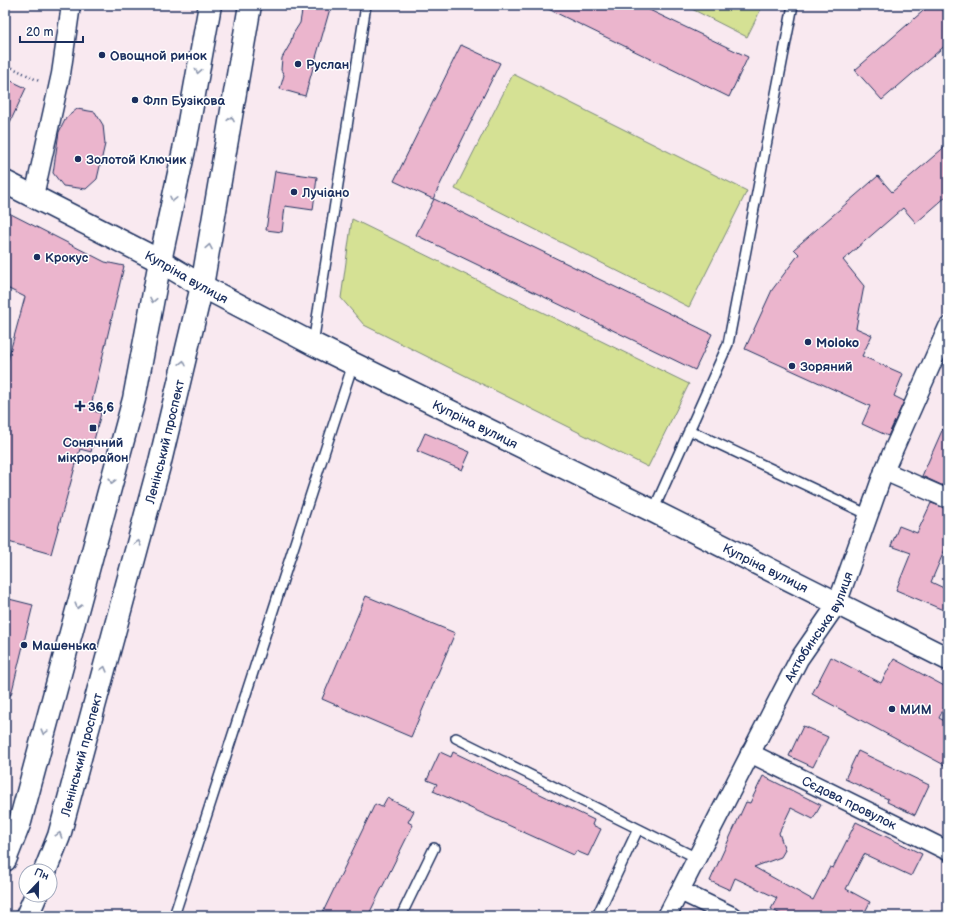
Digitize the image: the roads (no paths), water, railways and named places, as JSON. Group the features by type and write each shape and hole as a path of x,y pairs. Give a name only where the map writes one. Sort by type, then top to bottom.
{"main road":[{"path":"5,860 20,822 134,399 160,261 184,150 210,5"},
{"name":"Ленінський проспект","path":"48,863 59,836 155,481 202,286 250,5"},
{"name":"Купріна вулиця","path":"5,182 160,261 202,286 313,344 653,511 948,660"},
{"path":"27,916 33,903"}],"street":[{"path":"34,196 57,90 71,5"},
{"name":"Актюбинська вулиця","path":"667,916 799,659 837,604 884,471 948,327"},
{"path":"884,471 948,499"},
{"name":"Сєдова провулок","path":"750,752 948,851"},
{"path":"680,891 732,916"}],"lane":[{"path":"313,344 366,5"},
{"path":"653,511 728,344 793,5"},
{"path":"174,916 353,364"},
{"path":"689,430 869,515"},
{"path":"456,738 697,858"},
{"path":"597,916 638,829"},
{"path":"401,916 434,848"}],"place":[{"name":"Овощной ринок","path":"102,55"},
{"name":"Руслан","path":"298,64"},
{"name":"Флп Бузікова","path":"135,100"},
{"name":"Золотой Ключик","path":"78,159"},
{"name":"Лучіано","path":"294,192"},
{"name":"Крокус","path":"37,257"},
{"name":"Moloko","path":"808,342"},
{"name":"Зоряний","path":"792,366"},
{"name":"36,6","path":"80,406"},
{"name":"Сонячний мікрорайон","path":"93,428"},
{"name":"Машенька","path":"24,645"},
{"name":"МИМ","path":"892,709"}]}
